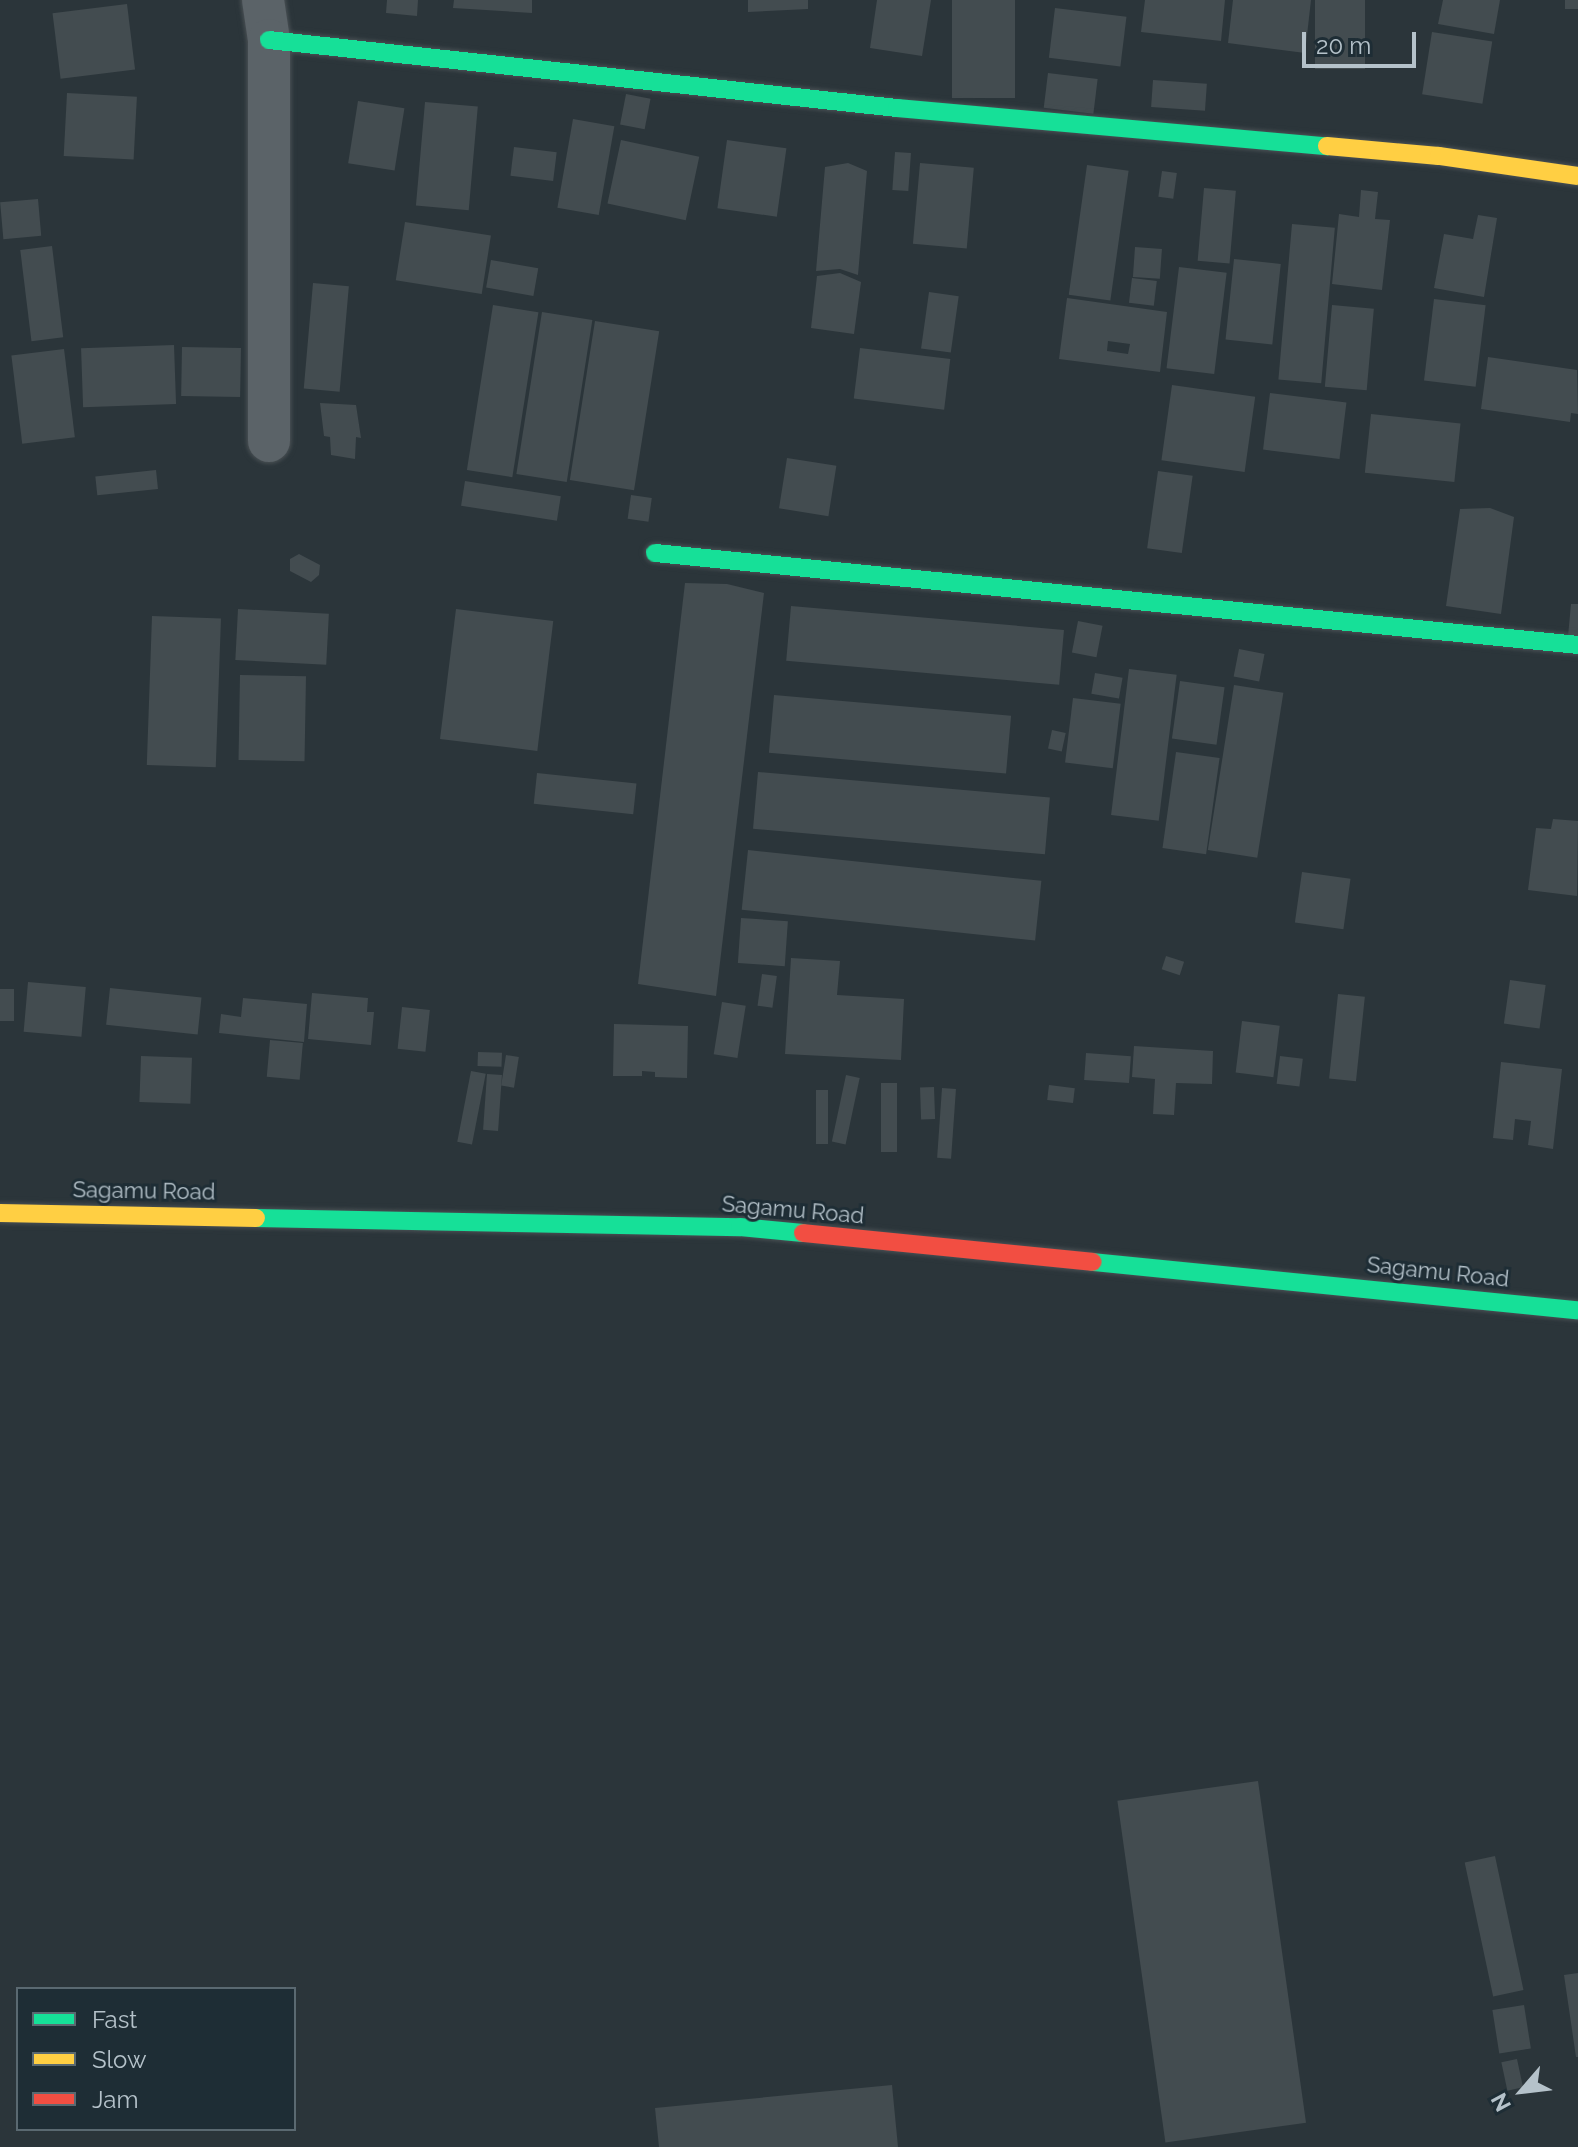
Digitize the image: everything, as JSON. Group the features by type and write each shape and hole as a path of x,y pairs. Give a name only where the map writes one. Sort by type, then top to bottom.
{"main road":[{"path":"266,20 897,108 1439,156 1578,176"},
{"path":"655,553 1088,593 1578,645"},
{"name":"Sagamu Road","path":"0,1213 740,1227 1578,1310"}],"street":[{"path":"266,20 269,441"}],"building":[{"path":"387,0 418,0 417,16 386,13"},
{"path":"454,0 532,0 532,13 453,8"},
{"path":"748,0 808,0 808,9 748,12"},
{"path":"877,0 931,0 922,56 870,48"},
{"path":"952,0 1015,0 1015,98 952,98"},
{"path":"1145,0 1225,0 1221,41 1141,32"},
{"path":"1233,0 1311,0 1305,53 1228,43"},
{"path":"1315,0 1365,0 1365,69 1315,69"},
{"path":"1443,0 1500,0 1494,34 1438,24"},
{"path":"1565,0 1578,0 1578,9 1565,9"},
{"path":"127,4 135,70 61,79 53,13"},
{"path":"1055,8 1126,17 1120,66 1049,58"},
{"path":"1432,32 1492,42 1482,104 1422,94"},
{"path":"1048,73 1098,79 1093,114 1044,108"},
{"path":"1153,80 1207,84 1205,111 1151,107"},
{"path":"67,93 137,97 134,160 64,156"},
{"path":"626,94 651,99 645,129 620,124"},
{"path":"358,101 404,108 395,171 348,163"},
{"path":"425,102 478,107 469,210 416,206"},
{"path":"573,119 614,126 599,215 557,208"},
{"path":"621,140 699,157 686,220 607,204"},
{"path":"727,140 786,148 777,217 717,208"},
{"path":"514,147 557,152 553,181 510,176"},
{"path":"895,152 911,153 908,191 892,190"},
{"path":"848,163 867,171 858,275 840,269 816,271 825,167"},
{"path":"920,163 974,168 967,248 913,244"},
{"path":"1087,165 1129,171 1110,301 1069,295"},
{"path":"1162,171 1177,173 1173,199 1158,197"},
{"path":"1204,188 1236,191 1230,264 1198,261"},
{"path":"1361,190 1378,192 1375,219 1390,220 1382,290 1332,284 1339,214 1359,217"},
{"path":"38,199 41,236 3,239 0,202"},
{"path":"1478,215 1497,218 1484,297 1434,288 1444,234 1473,239"},
{"path":"405,222 491,236 482,294 396,280"},
{"path":"1292,224 1335,228 1321,383 1278,379"},
{"path":"52,246 63,337 31,341 20,250"},
{"path":"1135,247 1162,249 1160,279 1133,277"},
{"path":"1234,259 1281,264 1272,344 1226,340"},
{"path":"491,260 538,268 533,296 486,288"},
{"path":"1179,267 1227,273 1214,374 1167,368"},
{"path":"840,273 861,282 854,334 811,328 817,276"},
{"path":"1132,278 1157,281 1154,306 1129,303"},
{"path":"313,283 349,286 340,392 304,389"},
{"path":"929,292 959,296 951,353 921,348"},
{"path":"1067,298 1167,312 1160,372 1059,359","holes":["1108,341 1130,344 1128,354 1107,351"]},
{"path":"1434,299 1486,305 1476,387 1424,380"},
{"path":"493,305 538,312 512,477 467,470"},
{"path":"1332,305 1374,309 1367,390 1325,387"},
{"path":"542,312 592,320 567,482 516,474"},
{"path":"595,321 659,331 634,490 570,480"},
{"path":"174,345 176,404 83,407 81,348"},
{"path":"182,347 241,348 240,397 181,396"},
{"path":"860,348 950,359 944,410 854,399"},
{"path":"64,349 75,437 22,444 11,355"},
{"path":"1488,357 1577,370 1578,414 1571,413 1570,422 1481,409"},
{"path":"1172,385 1255,397 1245,472 1161,460"},
{"path":"1270,393 1346,402 1339,459 1263,450"},
{"path":"320,403 356,405 361,438 356,437 355,459 331,455 330,437 324,436"},
{"path":"1371,414 1461,423 1454,482 1365,473"},
{"path":"787,458 836,466 828,516 779,508"},
{"path":"156,470 158,489 97,495 95,476"},
{"path":"1158,471 1193,476 1182,553 1147,548"},
{"path":"465,481 561,496 557,521 461,506"},
{"path":"631,495 652,498 648,522 628,519"},
{"path":"1490,508 1514,517 1501,614 1446,606 1460,509"},
{"path":"299,554 320,565 319,575 311,582 290,571 290,559"},
{"path":"685,583 727,584 764,593 716,996 638,984"},
{"path":"1571,604 1578,604 1578,637 1568,636"},
{"path":"791,606 1064,630 1059,685 786,661"},
{"path":"238,609 329,614 326,665 235,660"},
{"path":"456,609 553,621 537,751 440,739"},
{"path":"152,616 221,618 216,767 147,765"},
{"path":"1078,621 1103,626 1096,657 1072,652"},
{"path":"1239,649 1265,654 1259,681 1234,676"},
{"path":"1129,669 1177,675 1159,821 1111,815"},
{"path":"1095,673 1123,678 1119,699 1091,694"},
{"path":"240,675 306,676 305,761 239,760"},
{"path":"1180,681 1225,687 1216,745 1172,738"},
{"path":"1234,685 1283,693 1257,858 1208,850"},
{"path":"774,695 1011,716 1006,774 769,753"},
{"path":"1073,698 1121,704 1113,768 1065,763"},
{"path":"1052,730 1066,733 1062,751 1048,749"},
{"path":"1176,752 1220,758 1206,854 1163,848"},
{"path":"758,772 1050,798 1045,854 753,829"},
{"path":"537,773 636,783 633,814 534,804"},
{"path":"1553,819 1578,821 1577,896 1528,890 1536,828 1551,829"},
{"path":"748,850 1041,881 1035,941 742,910"},
{"path":"1302,872 1351,879 1343,929 1295,923"},
{"path":"741,918 788,921 785,966 738,963"},
{"path":"1166,956 1184,962 1180,975 1162,969"},
{"path":"791,958 840,961 837,995 904,999 901,1060 785,1054"},
{"path":"762,974 777,976 772,1008 758,1006"},
{"path":"1510,980 1546,985 1540,1029 1504,1024"},
{"path":"28,982 86,987 81,1037 24,1032"},
{"path":"110,988 201,998 198,1034 106,1025"},
{"path":"0,989 14,989 14,1021 0,1021"},
{"path":"312,993 368,998 367,1012 374,1012 371,1045 308,1039"},
{"path":"1338,994 1365,997 1356,1081 1329,1079"},
{"path":"243,998 307,1004 304,1042 219,1033 221,1014 241,1017"},
{"path":"722,1002 746,1006 737,1058 714,1054"},
{"path":"402,1007 430,1010 425,1052 398,1049"},
{"path":"1242,1021 1280,1026 1273,1077 1236,1073"},
{"path":"614,1024 688,1026 687,1078 655,1077 655,1072 642,1071 642,1076 613,1076"},
{"path":"270,1040 303,1043 300,1080 267,1077"},
{"path":"1134,1046 1213,1051 1212,1084 1176,1083 1174,1115 1153,1114 1155,1079 1132,1077"},
{"path":"478,1052 502,1053 501,1067 478,1066"},
{"path":"1086,1053 1131,1056 1129,1083 1084,1080"},
{"path":"506,1055 519,1057 514,1088 501,1086"},
{"path":"141,1056 192,1058 190,1104 139,1102"},
{"path":"1280,1056 1303,1059 1299,1087 1277,1084"},
{"path":"1501,1062 1562,1069 1553,1149 1528,1145 1531,1121 1515,1119 1513,1140 1493,1138"},
{"path":"471,1071 486,1074 472,1145 457,1142"},
{"path":"487,1074 502,1075 498,1131 483,1130"},
{"path":"846,1075 860,1078 846,1144 832,1142"},
{"path":"881,1083 897,1083 897,1152 881,1152"},
{"path":"1049,1085 1075,1088 1073,1103 1047,1100"},
{"path":"920,1087 934,1087 935,1119 921,1119"},
{"path":"942,1088 956,1089 951,1159 937,1158"},
{"path":"816,1090 828,1090 828,1144 816,1144"},
{"path":"1258,1781 1306,2123 1165,2142 1117,1801"},
{"path":"1495,1856 1523,1990 1493,1996 1465,1862"},
{"path":"1578,1973 1578,2057 1576,2057 1564,1975"},
{"path":"1524,2005 1531,2048 1499,2053 1492,2010"},
{"path":"1517,2059 1523,2087 1507,2091 1501,2062"},
{"path":"892,2085 898,2147 659,2147 655,2108"}],"traffic: fast":[{"path":"269,40 897,108 1327,146"},
{"path":"655,553 1578,645"},
{"path":"256,1218 740,1227 803,1233"},
{"path":"1093,1262 1578,1310"}],"traffic: slow":[{"path":"1327,146 1439,156 1578,176"},
{"path":"0,1213 256,1218"}],"traffic: jam":[{"path":"803,1233 1093,1262"}]}
